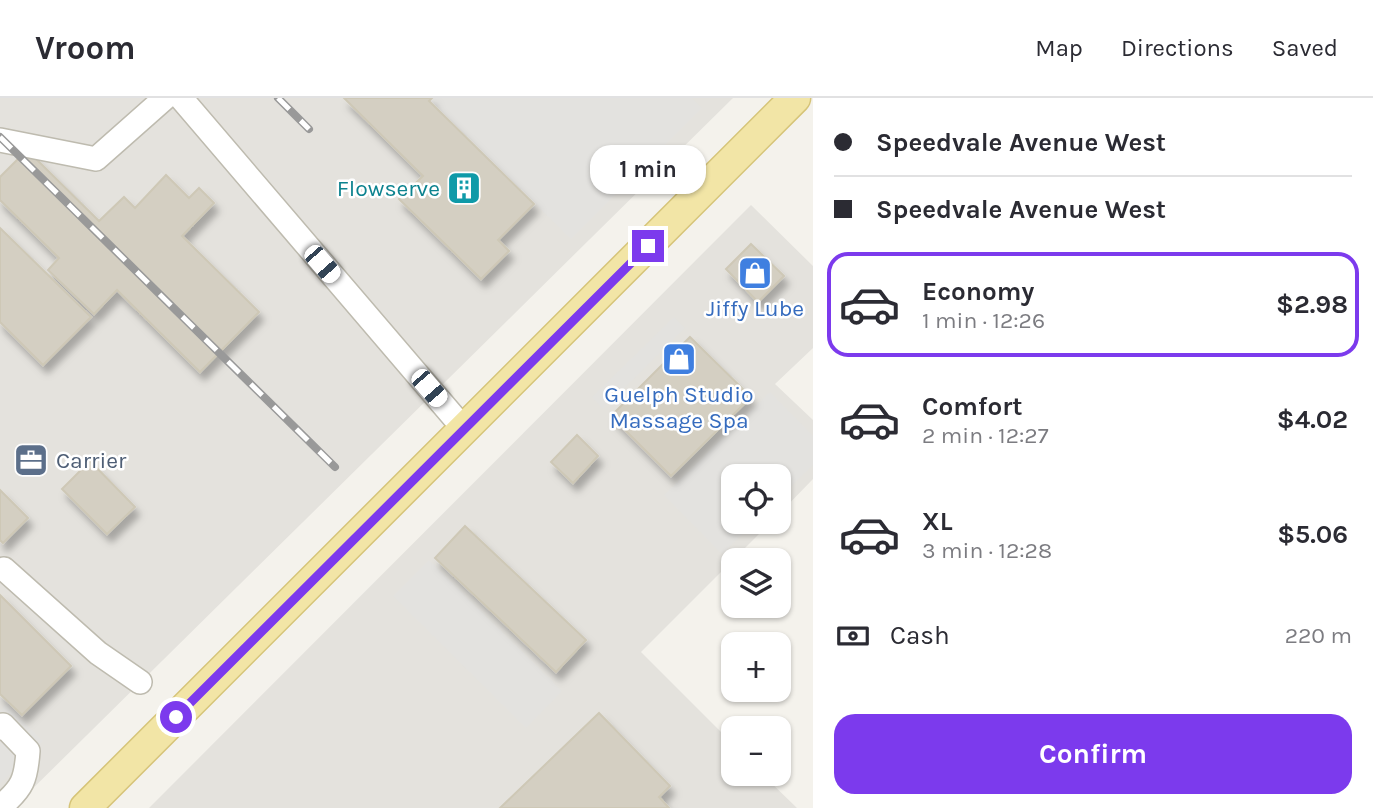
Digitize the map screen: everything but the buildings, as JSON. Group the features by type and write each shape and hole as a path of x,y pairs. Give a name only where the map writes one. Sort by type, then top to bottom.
{"main road":[{"path":"85,808 796,98"}],"lane":[{"path":"0,140 96,159 165,98"},
{"path":"181,98 464,429"},
{"path":"4,569 98,653 140,682"},
{"path":"0,728 3,725 28,751 26,777 10,799 0,807"}],"shaded area":[{"path":"0,98 733,98 13,808 0,808"},
{"path":"434,98 692,98 702,108 571,239 431,101"},
{"path":"751,205 813,266 813,348 775,384 813,420 813,479 791,502 791,464 721,464 721,534 759,534 745,548 721,548 721,572 641,652 721,732 721,786 774,786 797,808 149,808"},
{"path":"674,317 685,328 603,409 592,397"},
{"path":"770,392 813,436 813,465 791,486 791,464 721,464 721,534 743,534 728,548 721,548 721,553 664,495"},
{"path":"429,560 562,691 526,728 393,596"},
{"path":"6,704 43,741 0,784 0,711"}],"railway":[{"path":"278,98 309,129"},
{"path":"0,137 335,467"}],"place":[{"name":"Flowserve","path":"464,188"},
{"name":"Jiffy Lube","path":"755,273"},
{"name":"Guelph Studio Massage Spa","path":"679,359"},
{"name":"Carrier","path":"31,460"}],"route":[{"path":"176,717 648,246"}]}
